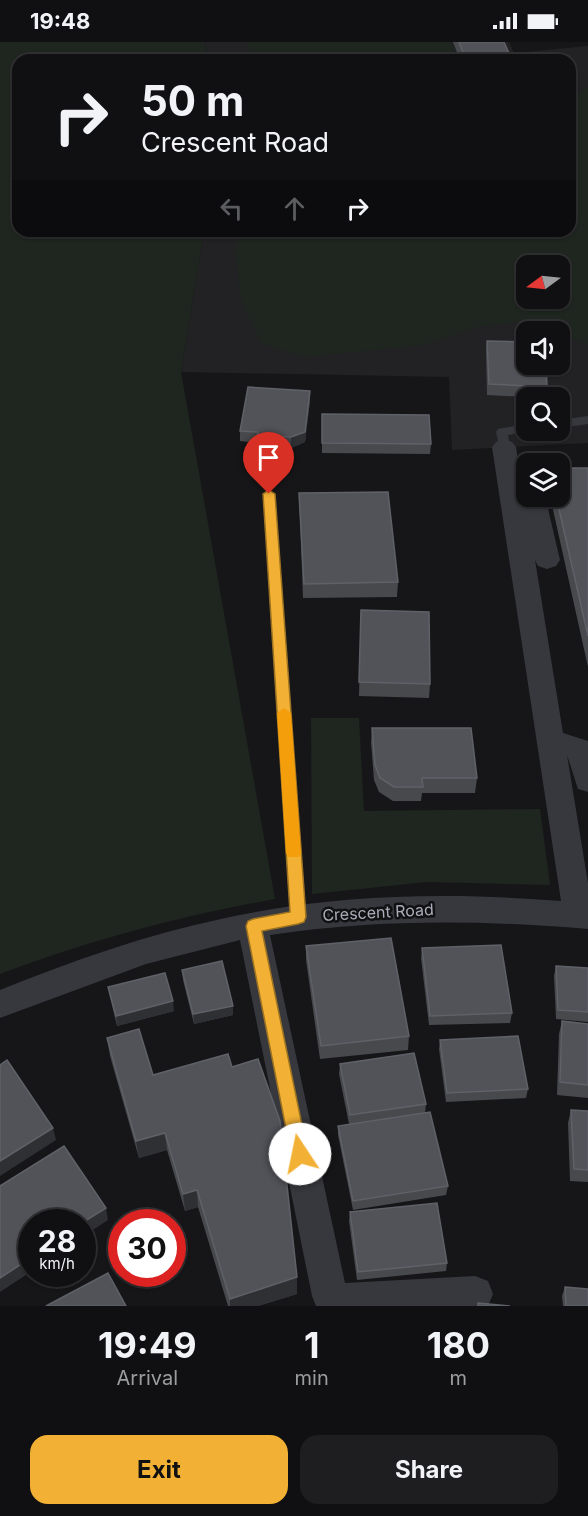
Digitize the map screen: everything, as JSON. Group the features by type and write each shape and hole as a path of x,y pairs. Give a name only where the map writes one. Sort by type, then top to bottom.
{"street":[{"path":"504,447 546,560"},
{"path":"535,507 546,560 552,743 583,916"},
{"path":"552,743 575,745 580,748 588,781"},
{"name":"Crescent Road","path":"0,1004 64,978 137,954 298,917 429,908 501,909 583,916"},
{"path":"253,926 330,1296 339,1300 475,1294"}],"lane":[{"path":"570,423 588,420"},
{"path":"504,447 502,432 516,430"},
{"path":"269,494 298,917"}],"shaded area":[{"path":"0,42 204,42 207,54 12,54 12,237 203,237 181,372 275,899 136,930 68,950 0,974"},
{"path":"204,42 509,42 514,53 588,46 588,443 452,450 449,377 181,372 203,237 576,237 576,54 207,54"},
{"path":"247,42 451,42 456,54 250,54"},
{"path":"588,87 588,344 570,338 570,321 516,321 480,326 423,345 305,357 262,344 241,300 235,249 240,237 576,237 576,94"},
{"path":"311,718 359,718 364,811 540,809 550,885 427,882 312,894"}],"building":[{"path":"459,42 504,42 509,54 464,54"},
{"path":"487,341 516,342 516,375 546,375 547,387 489,384"},
{"path":"248,387 310,391 305,432 291,437 257,435 258,432 240,431"},
{"path":"322,414 429,415 431,444 322,443"},
{"path":"570,468 588,468 588,636 559,507 570,507"},
{"path":"388,492 398,582 304,584 299,493"},
{"path":"361,610 429,612 430,684 359,682"},
{"path":"372,728 471,728 477,778 422,778 423,787 394,787 380,778 375,765"},
{"path":"391,938 409,1036 321,1046 306,946"},
{"path":"501,945 512,1013 430,1016 422,948"},
{"path":"222,961 233,1006 193,1014 182,970"},
{"path":"556,966 588,968 588,1012 558,1010"},
{"path":"165,973 173,1001 116,1016 108,987"},
{"path":"562,1021 588,1024 588,1085 560,1082"},
{"path":"139,1029 153,1075 228,1054 232,1067 258,1059 280,1121 297,1277 230,1299 197,1190 183,1194 165,1133 136,1141 107,1038"},
{"path":"518,1036 528,1089 447,1093 440,1040"},
{"path":"414,1053 426,1104 350,1115 340,1064"},
{"path":"7,1060 53,1128 0,1161 0,1065"},
{"path":"571,1110 588,1111 588,1170 574,1169"},
{"path":"430,1112 448,1186 353,1201 338,1126"},
{"path":"64,1146 106,1208 96,1214 96,1209 18,1209 18,1266 0,1278 0,1186"},
{"path":"437,1203 447,1263 358,1272 350,1212"},
{"path":"108,1273 108,1287 116,1287 126,1306 46,1306 82,1287 96,1287 96,1279"},
{"path":"565,1287 588,1289 588,1306 566,1306"},
{"path":"478,1303 510,1306 478,1306"}],"slow traffic":[{"path":"284,713 294,853"}],"route":[{"path":"269,494 298,917 253,926 300,1154"}]}
